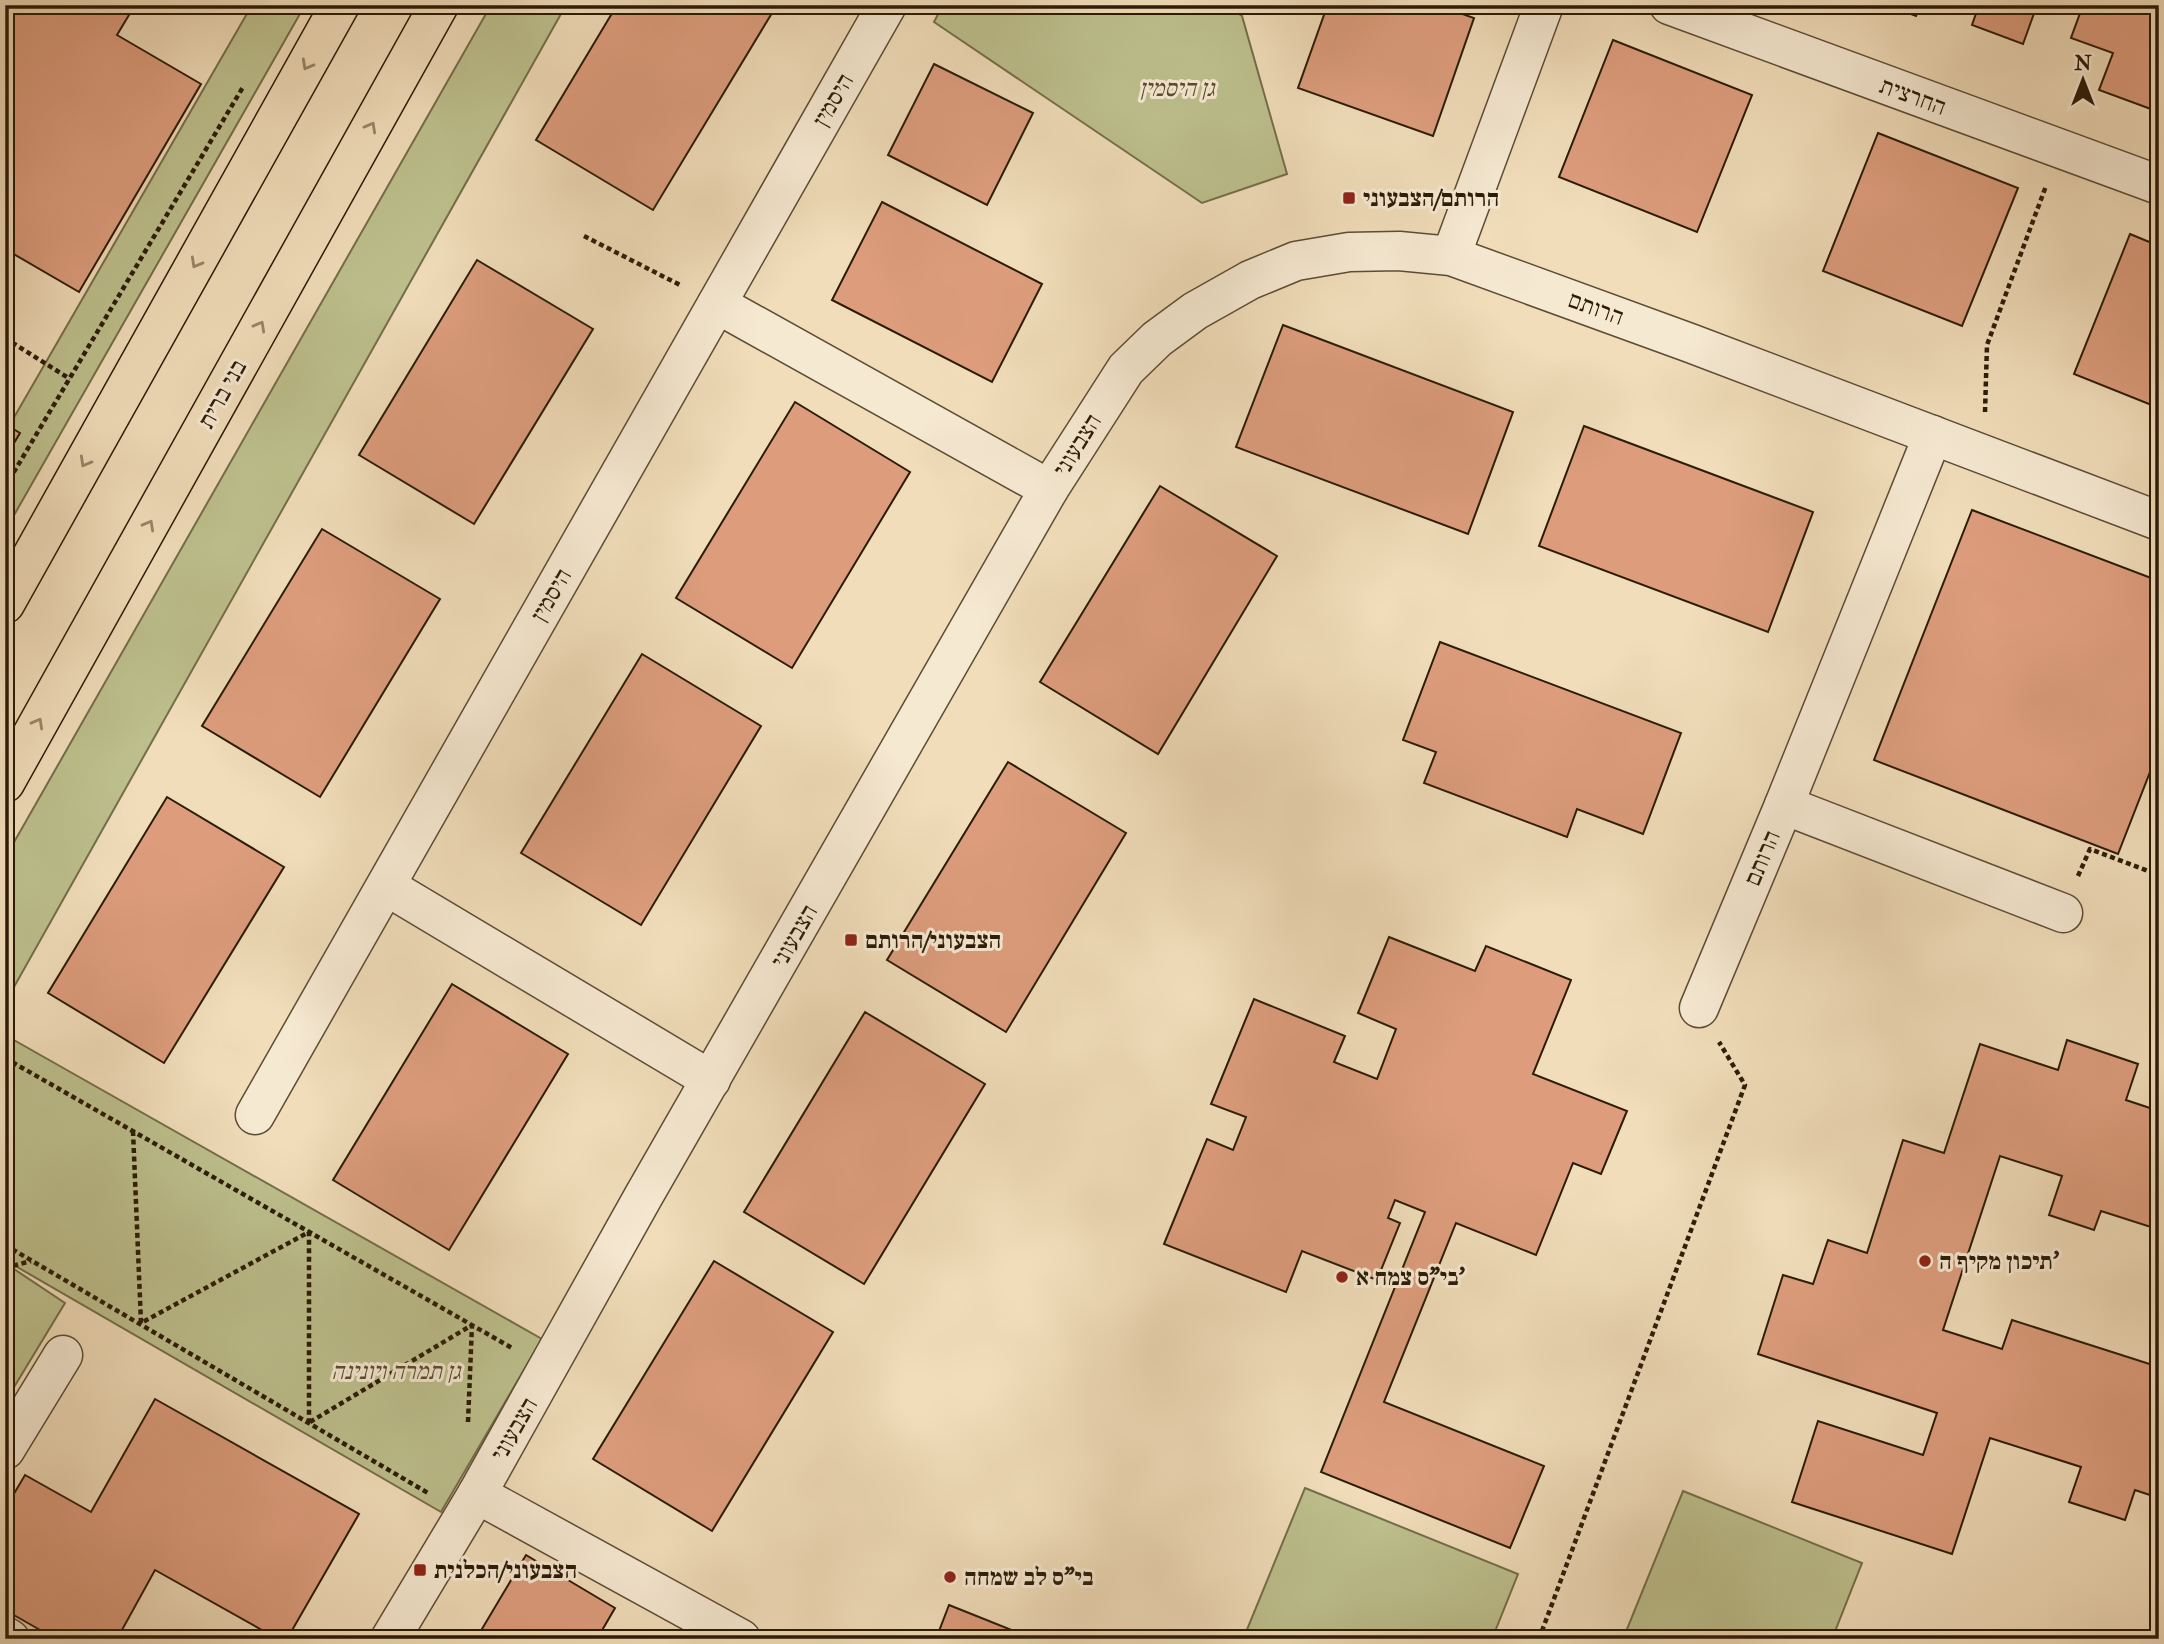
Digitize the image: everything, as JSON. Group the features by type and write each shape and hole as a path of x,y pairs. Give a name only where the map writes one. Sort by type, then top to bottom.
{"main road":[{"path":"5,604 340,5"},
{"name":"בני ברית","path":"5,783 439,5"}],"street":[{"name":"היסמין","path":"256,1115 887,5"},
{"path":"1451,256 1544,5"},
{"name":"החרצית","path":"1669,5 2159,185"},
{"name":"הרותם","path":"1250,280 1296,261 1349,252 1399,251 1451,256 2159,520"},
{"name":"הצבעוני","path":"390,1639 471,1504 643,1197 1049,489 1126,369 1157,339 1195,311 1250,280"},
{"path":"717,303 1049,489"},
{"name":"הרותם","path":"1699,1008 1933,435"},
{"path":"1784,805 2063,912"},
{"path":"386,886 711,1080"},
{"path":"5,1450 63,1355"},
{"path":"471,1504 741,1639"},
{"path":"5,1636 10,1639"}],"path":[{"path":"273,5 286,14"},
{"path":"279,26 292,5"},
{"path":"5,488 244,85"},
{"path":"1985,454 1987,345 2060,150"},
{"path":"584,236 717,303"},
{"path":"5,338 70,379"},
{"path":"2063,912 2090,849 2159,875"},
{"path":"1539,1639 1745,1085 1699,1008"},
{"path":"5,1058 548,1368"},
{"path":"133,1131 141,1323"},
{"path":"141,1323 309,1231"},
{"path":"309,1231 309,1423"},
{"path":"5,1245 309,1423 471,1504"},
{"path":"5,1268 31,1261"},
{"path":"309,1423 472,1325"}],"green space":[{"path":"252,5 305,5 5,531 5,433"},
{"path":"491,5 566,5 5,1003 5,858"},
{"name":"גן היסמין","path":"943,5 1224,5 1242,16 1287,174 1202,203 934,22"},
{"name":"גן תמרה ויונינה","path":"5,1035 542,1339 441,1512 5,1260"},
{"path":"5,1263 65,1303 5,1402"},
{"path":"1305,1488 1518,1574 1492,1639 1264,1639 1246,1632"},
{"path":"1683,1491 1862,1563 1832,1639 1623,1639"}],"building":[{"path":"5,5 135,5 117,35 201,84 79,292 5,249"},
{"path":"617,5 758,5 772,13 653,210 536,140"},
{"path":"1305,5 1437,5 1474,18 1433,136 1298,88 1325,12"},
{"path":"1887,5 1920,5 1916,16"},
{"path":"1979,5 2037,5 2023,44 1972,25"},
{"path":"2083,5 2159,5 2159,112 2099,90 2113,53 2071,38"},
{"path":"1613,40 1752,95 1697,232 1559,177"},
{"path":"934,64 1033,113 987,205 888,155"},
{"path":"1878,133 2018,188 1962,326 1823,271"},
{"path":"882,202 1042,284 992,382 832,300"},
{"path":"2130,234 2159,246 2159,408 2074,374"},
{"path":"477,260 593,329 474,524 359,455"},
{"path":"1283,325 1513,412 1468,534 1236,447"},
{"path":"795,402 910,472 792,668 676,598"},
{"path":"5,424 20,433 5,458"},
{"path":"1584,426 1813,512 1768,632 1539,546"},
{"path":"1160,486 1277,556 1158,754 1040,682"},
{"path":"1972,510 2159,581 2159,749 2118,854 1874,760"},
{"path":"322,529 440,599 320,797 202,726"},
{"path":"1440,642 1681,733 1643,834 1577,809 1567,837 1424,783 1436,752 1403,740"},
{"path":"642,654 761,726 641,925 521,853"},
{"path":"1008,762 1126,833 1006,1032 887,960"},
{"path":"167,797 284,867 164,1063 48,993"},
{"path":"1389,937 1475,971 1486,946 1571,980 1533,1074 1627,1111 1601,1174 1573,1163 1536,1255 1456,1223 1384,1402 1544,1466 1510,1548 1321,1472 1425,1212 1395,1200 1388,1218 1400,1223 1377,1280 1302,1251 1286,1292 1164,1244 1207,1139 1233,1150 1246,1117 1211,1104 1254,999 1345,1036 1334,1062 1377,1079 1396,1029 1358,1013"},
{"path":"452,984 568,1054 449,1250 333,1180"},
{"path":"865,1012 985,1084 864,1284 744,1212"},
{"path":"2067,1040 2138,1064 2126,1100 2159,1111 2159,1212 2154,1228 2101,1211 2094,1230 2049,1215 2062,1176 2000,1156 1943,1330 2002,1349 2012,1320 2159,1367 2159,1498 2135,1490 2125,1520 2069,1502 2081,1467 1990,1438 1952,1554 1792,1502 1818,1421 1923,1455 1937,1413 1758,1354 1783,1275 1813,1284 1828,1240 1867,1253 1903,1140 1944,1153 1980,1044 2058,1070"},
{"path":"714,1261 833,1332 712,1531 593,1459"},
{"path":"155,1399 359,1514 287,1639 278,1639 155,1570 117,1639 56,1639 5,1610 5,1509 25,1475 91,1512"},
{"path":"526,1555 615,1608 597,1639 476,1639"},
{"path":"949,1605 1034,1639 936,1639"}],"place":[{"name":"הרותם/הצבעוני","path":"1349,198"},
{"name":"הצבעוני/הרותם","path":"851,940"},
{"name":"תיכון מקיף ה'","path":"1925,1261"},
{"name":"בי\"ס צמח א'","path":"1342,1277"},
{"name":"הצבעוני/הכלנית","path":"420,1570"},
{"name":"בי\"ס לב שמחה","path":"950,1577"}]}
